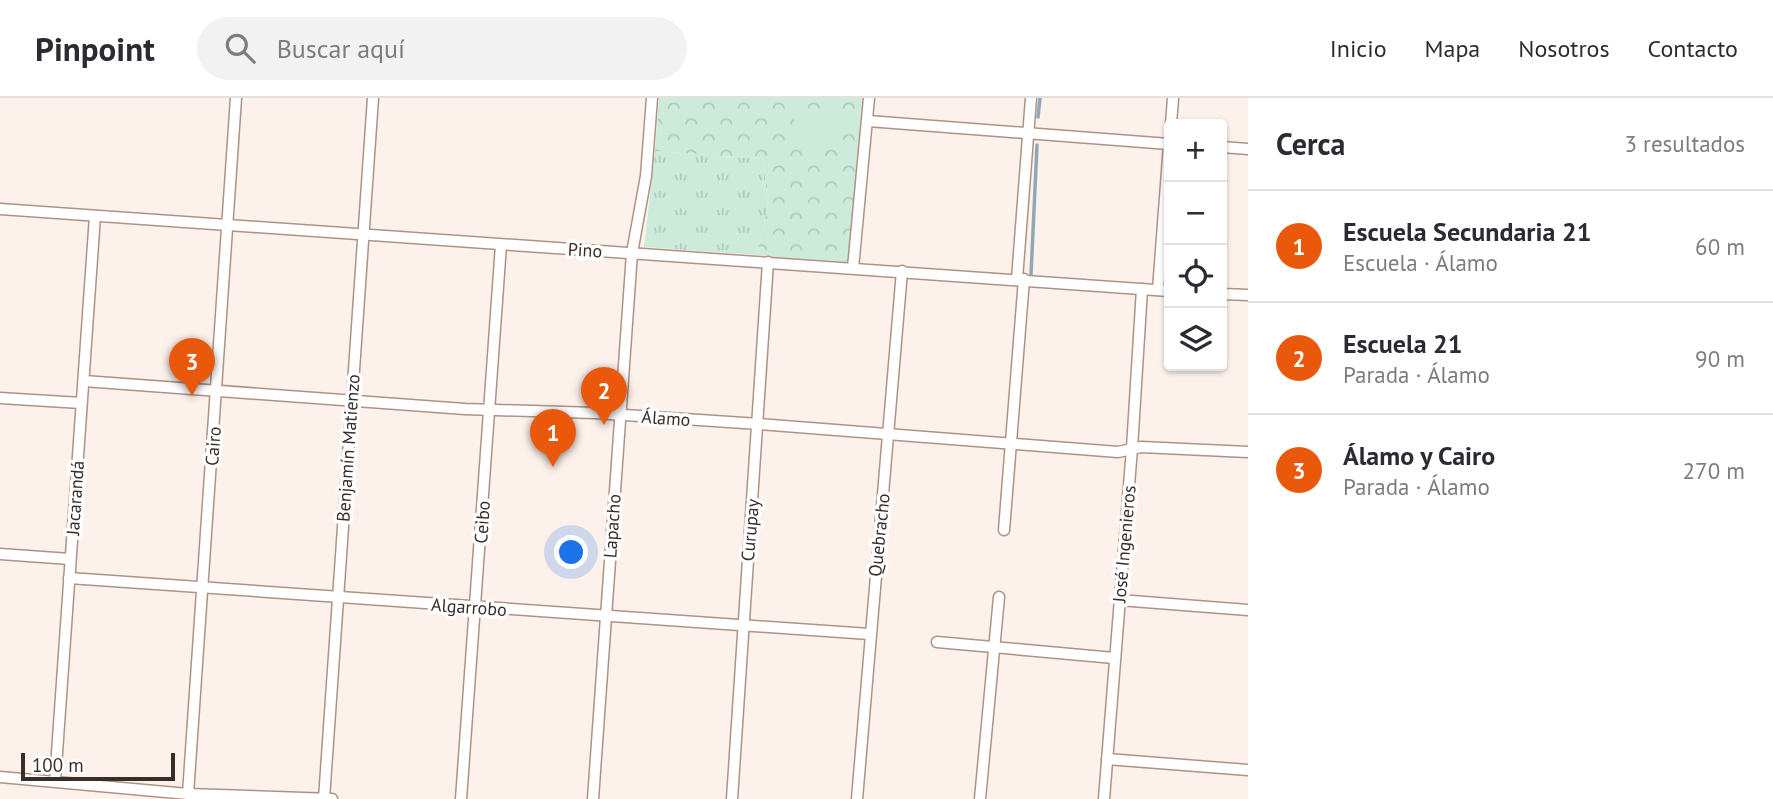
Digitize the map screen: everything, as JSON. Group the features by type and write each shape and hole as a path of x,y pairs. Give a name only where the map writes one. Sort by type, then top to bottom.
{"street":[{"name":"Cairo","path":"188,794 236,98"},
{"name":"Benjamín Matienzo","path":"324,799 373,98"},
{"name":"Lapacho","path":"593,799 632,253 643,197 652,98"},
{"path":"853,268 869,98"},
{"path":"1004,530 1031,98"},
{"path":"1171,119 1173,98"},
{"path":"868,121 1164,145"},
{"path":"1227,147 1248,149"},
{"path":"1166,245 1168,182"},
{"name":"Pino","path":"0,209 1164,290"},
{"name":"Jacarandá","path":"55,781 95,216"},
{"name":"Ceibo","path":"461,799 477,608 501,245"},
{"name":"Curupay","path":"732,799 768,262"},
{"name":"Quebracho","path":"857,799 902,271"},
{"name":"José Ingenieros","path":"1104,799 1142,289"},
{"path":"1227,294 1248,295"},
{"name":"Álamo","path":"84,381 489,410 759,424 1118,452 1132,448 1248,452"},
{"path":"0,398 81,403"},
{"path":"0,554 70,559"},
{"name":"Algarrobo","path":"69,578 869,634"},
{"path":"980,799 999,597"},
{"path":"1119,600 1248,610"},
{"path":"937,642 1114,658"},
{"path":"1107,759 1248,770"},
{"path":"0,777 188,794 332,799"}],"green space":[{"path":"659,98 862,98 850,260 842,263 757,255 768,206 763,159 655,151"},
{"path":"795,111 844,116 842,144 792,140"},
{"path":"655,151 763,159 768,206 757,255 644,247"}],"waterway":[{"path":"1038,117 1040,98"},
{"path":"1031,275 1037,145"}],"place":[{"name":"Álamo y Cairo","path":"192,396"},
{"name":"Escuela 21","path":"604,425"},
{"name":"Escuela Secundaria 21","path":"553,467"}]}
